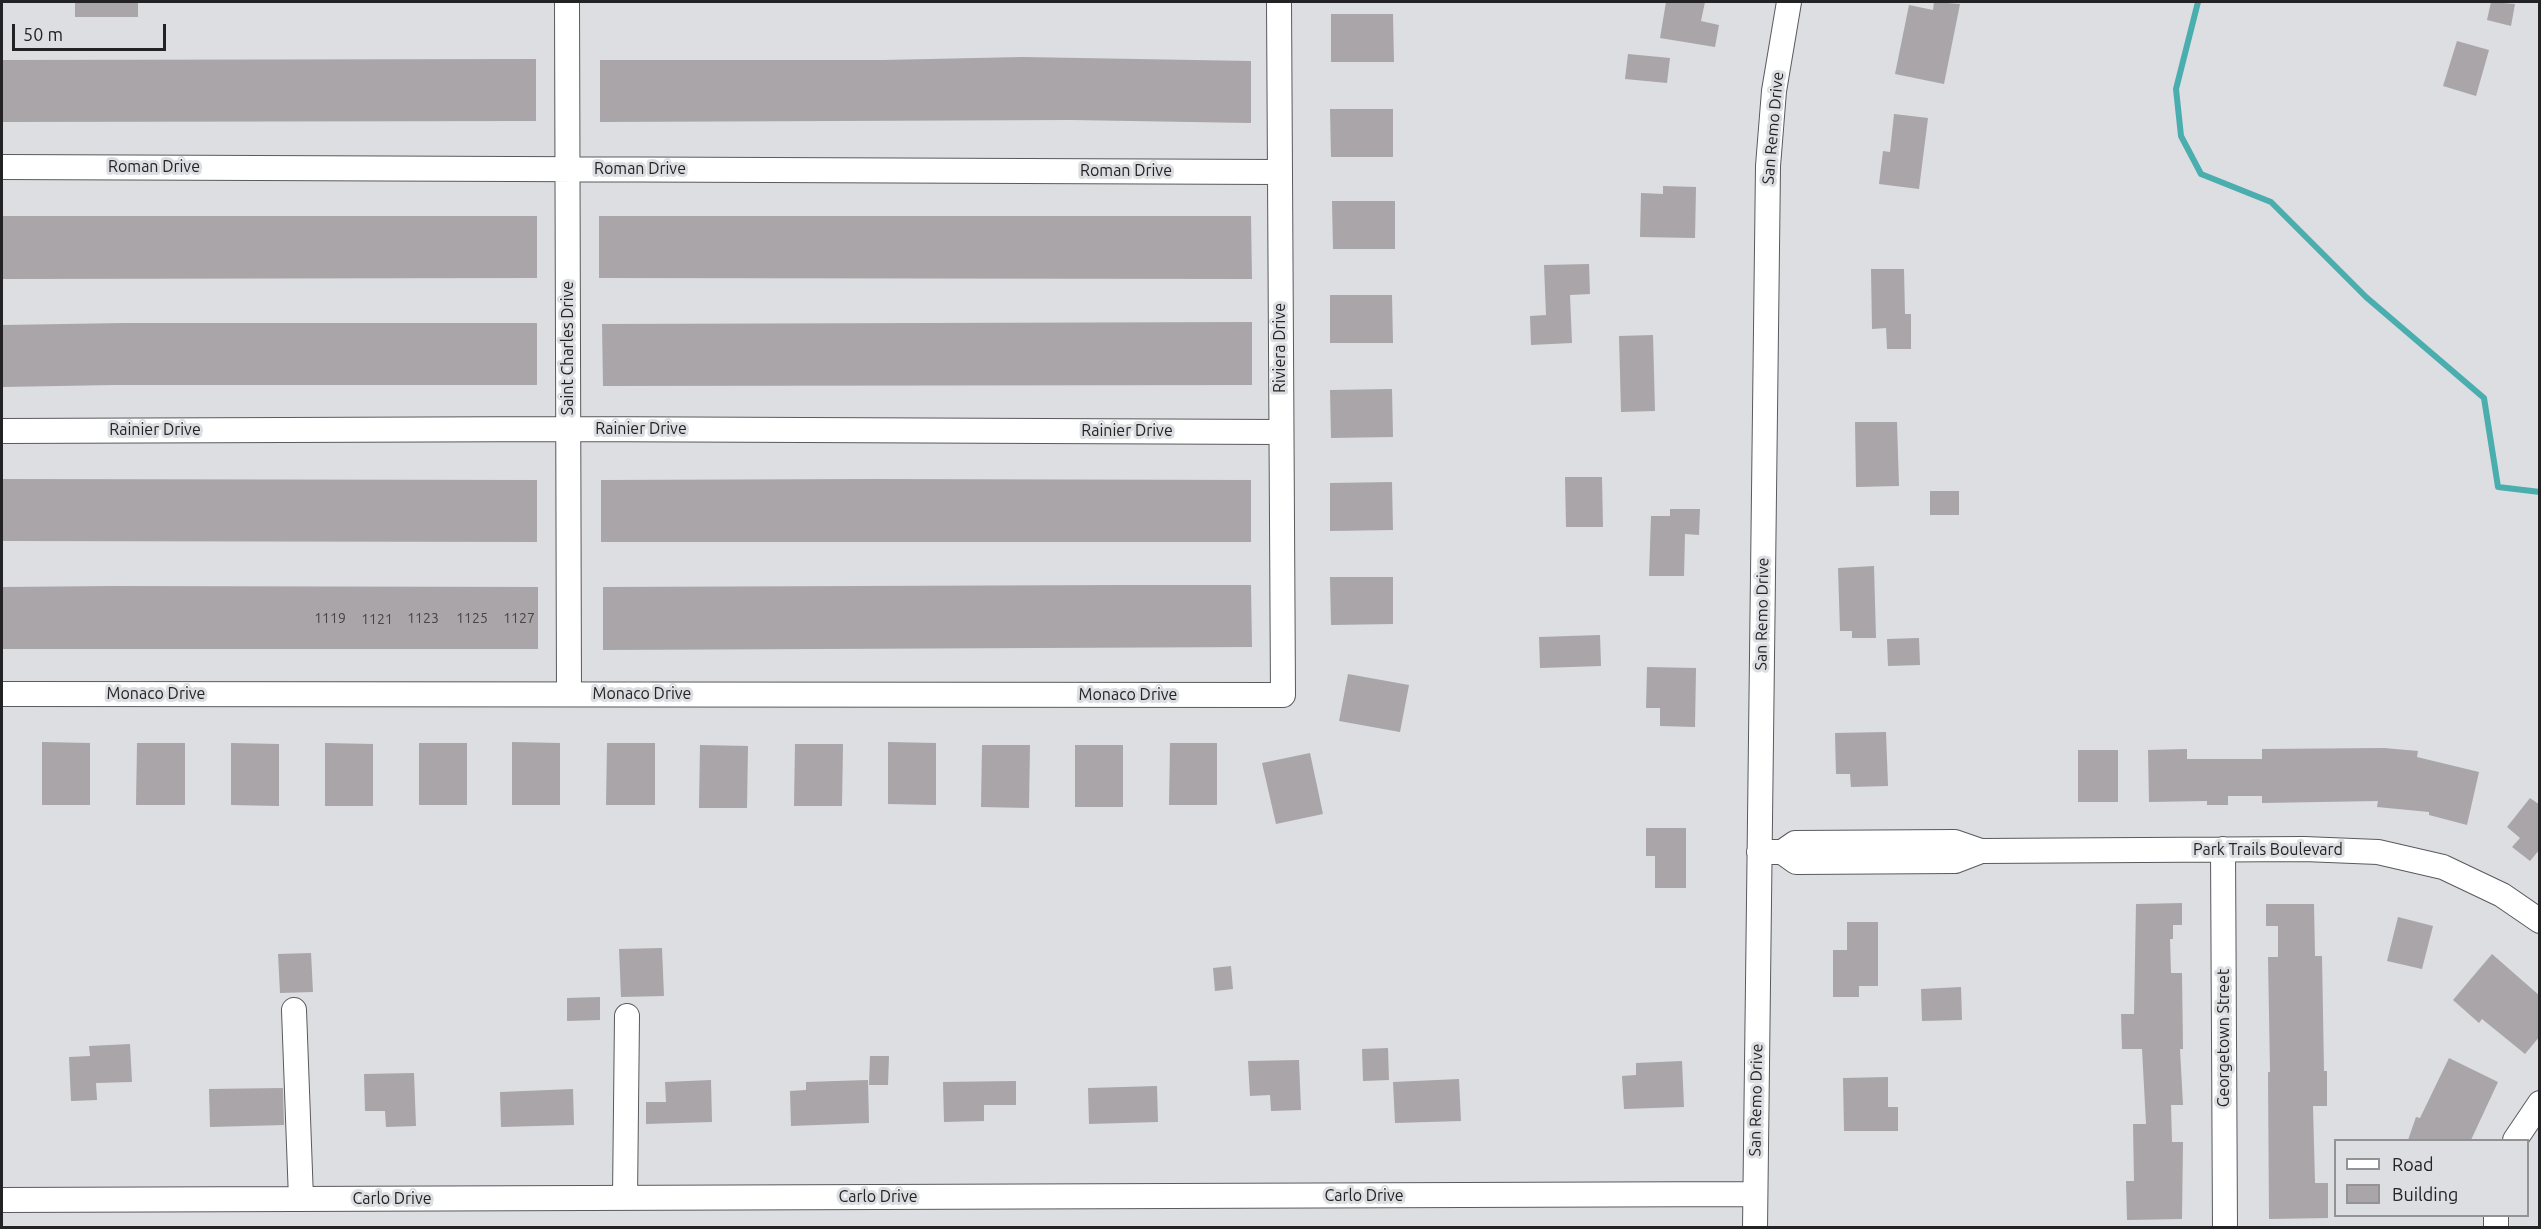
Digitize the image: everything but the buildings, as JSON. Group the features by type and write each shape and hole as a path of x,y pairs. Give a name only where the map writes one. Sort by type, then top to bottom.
{"street":[{"name":"Saint Charles Drive","path":"567,2 568,694"},
{"name":"Riviera Drive","path":"1279,2 1283,695"},
{"name":"San Remo Drive","path":"1755,1227 1770,852 1768,166 1774,91 1789,2"},
{"name":"Roman Drive","path":"2,167 1280,172"},
{"name":"Rainier Drive","path":"2,431 568,429 1280,432"},
{"name":"Monaco Drive","path":"2,694 1283,695"},
{"name":"Park Trails Boulevard","path":"1770,852 1795,843 1955,842 1981,851 2223,849 2379,852 2443,867 2502,895 2540,921"},
{"name":"Georgetown Street","path":"2223,849 2225,1227"},
{"path":"294,1010 301,1199"},
{"path":"625,1198 627,1016"},
{"path":"2516,1139 2540,1103"},
{"name":"Carlo Drive","path":"2,1200 1755,1194"}],"waterway":[{"path":"2198,2 2176,89 2181,136 2201,174 2271,202 2366,297 2484,398 2498,487 2540,492"}]}
